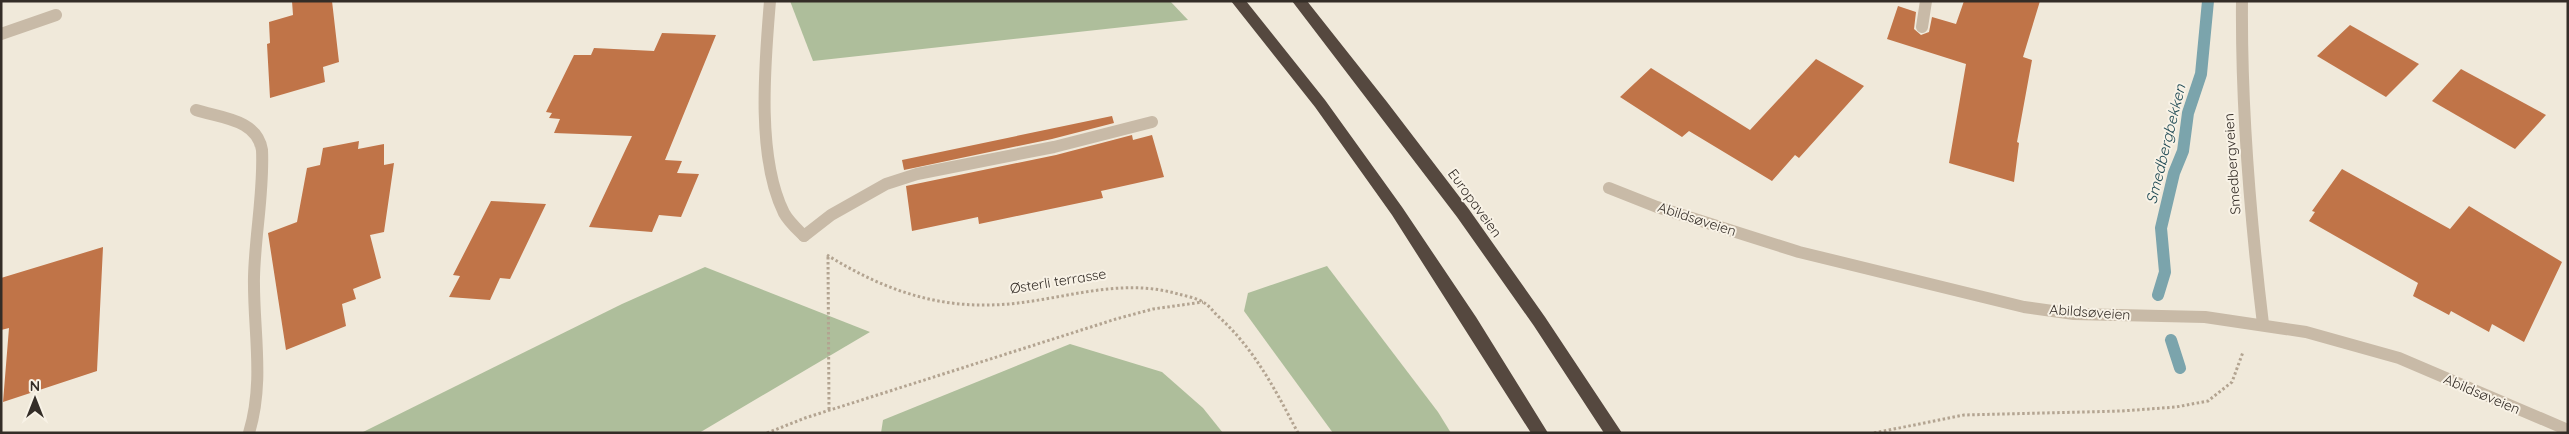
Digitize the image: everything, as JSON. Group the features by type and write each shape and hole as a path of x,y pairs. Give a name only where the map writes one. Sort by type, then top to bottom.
{"highway":[{"path":"1238,1 1328,118 1413,235 1502,370 1540,433"},
{"name":"Europaveien","path":"1299,1 1462,212 1554,341 1614,433"}],"street":[{"path":"770,1 765,76 770,157 775,187 785,213 804,236 831,215 886,184 917,174 1054,147 1152,122"},
{"path":"1922,27 1926,1"},
{"name":"Smedbergveien","path":"2242,1 2241,53 2248,204 2263,324"},
{"path":"1,34 56,15"},
{"path":"196,110 248,126 259,136 262,154 261,189 255,243 254,286 260,387 258,409 249,433"},
{"name":"Abildsøveien","path":"1609,188 1657,207 1799,252 2024,307 2074,314 2205,317 2263,324 2306,332 2399,358 2568,430"}],"path":[{"name":"Østerli terrasse","path":"804,236 828,256 884,286 926,301 1014,304 1106,287 1139,286 1169,289 1203,302 1238,333 1264,369 1298,433"},
{"path":"828,256 829,411"},
{"path":"767,433 829,411 1116,319 1153,309 1203,302"},
{"path":"1874,433 1964,415 2122,411 2176,407 2208,401 2232,382 2243,358 2244,322"}],"green space":[{"path":"790,1 1170,1 1188,20 813,61"},
{"path":"1327,266 1438,412 1451,433 1333,433 1244,311 1248,293"},
{"path":"705,267 870,332 699,433 361,433 622,304"},
{"path":"1070,344 1162,372 1203,408 1223,433 881,433 883,420"}],"building":[{"path":"292,1 332,1 339,62 323,67 325,82 270,98 267,44 270,43 269,22 293,15"},
{"path":"1964,1 2040,1 2023,57 2032,60 2017,142 2019,143 2014,182 1949,163 1966,64 1887,39 1898,6 1916,12 1914,29 1921,35 1929,32 1932,17 1956,24"},
{"path":"2350,25 2419,64 2386,97 2317,56"},
{"path":"662,33 716,35 665,160 682,161 677,173 699,174 681,217 659,215 652,232 589,227 632,136 554,133 560,119 549,118 552,113 546,112 574,55 591,55 594,48 654,51"},
{"path":"1816,59 1864,86 1799,158 1795,155 1772,181 1689,131 1682,137 1620,97 1651,68 1750,130"},
{"path":"2461,69 2546,115 2515,149 2432,101"},
{"path":"1112,116 1114,123 1052,139 904,170 902,160"},
{"path":"1132,135 1133,140 1152,135 1164,177 1101,191 1103,198 979,224 978,217 912,231 906,186 1056,155"},
{"path":"359,141 358,149 384,144 384,165 394,163 384,232 370,235 381,278 353,289 356,299 342,304 346,326 286,350 268,233 297,222 307,168 320,165 323,148"},
{"path":"2342,169 2450,229 2469,206 2562,262 2524,342 2492,324 2489,332 2451,311 2449,315 2413,296 2418,283 2309,221 2315,212 2312,211"},
{"path":"491,201 546,204 510,279 500,278 490,300 449,297 460,276 453,275"},
{"path":"103,247 97,371 3,402 9,328 1,330 1,278"}],"waterway":[{"name":"Smedbergbekken","path":"2158,295 2165,272 2161,228 2174,173 2183,151 2188,113 2201,74 2208,1"},
{"name":"Smedbergbekken","path":"2171,340 2180,368"}]}
